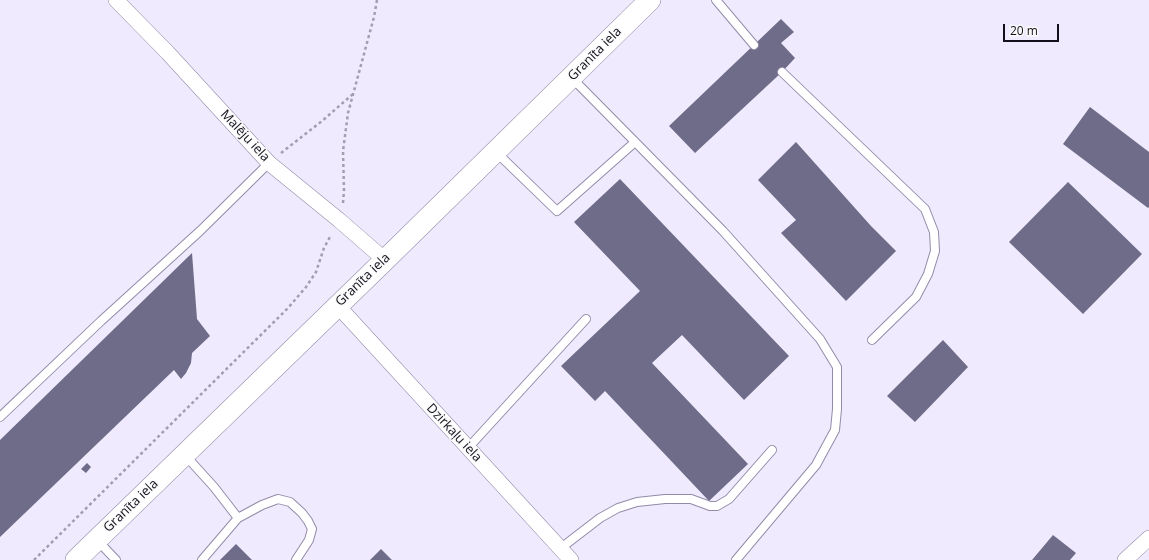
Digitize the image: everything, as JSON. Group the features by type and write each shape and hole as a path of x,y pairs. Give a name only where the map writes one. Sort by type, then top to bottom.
{"main road":[{"name":"Granīta iela","path":"76,560 572,78 650,0"}],"street":[{"name":"Malēju iela","path":"116,0 168,52 269,163 385,260"},
{"name":"Dzirkaļu iela","path":"338,305 571,560"},
{"path":"1125,560 1149,538"}],"lane":[{"path":"716,0 754,45"},
{"path":"782,72 924,209 934,232 935,251 928,274 916,297 872,340"},
{"path":"572,78 723,231 820,339 837,367 837,409 835,430 816,465 736,560"},
{"path":"495,152 557,211 635,142"},
{"path":"0,417 101,321 200,231 269,163"},
{"path":"468,448 586,319"},
{"path":"561,548 600,518 618,508 637,502 666,499 691,499 710,506 717,506 729,499 772,450"},
{"path":"184,454 214,487 238,518"},
{"path":"202,560 238,518 262,505 278,499 290,502 302,513 312,529 309,540 296,560"},
{"path":"97,540 116,560"}],"path":[{"path":"34,560 288,308 306,287 316,272 324,248 343,210 343,151 348,113 374,17 377,0"},
{"path":"269,163 322,122 353,94"}],"building":[{"path":"781,19 794,32 781,43 795,58 695,153 669,126"},
{"path":"1090,107 1149,152 1148,208 1063,144"},
{"path":"796,142 871,226 896,251 846,301 781,233 796,220 758,180"},
{"path":"620,179 789,356 744,400 682,335 652,363 748,464 709,501 605,391 595,401 561,366 640,291 574,222"},
{"path":"1068,182 1142,254 1083,314 1009,242"},
{"path":"192,253 197,319 210,336 192,353 191,363 186,373 181,379 174,370 0,537 0,440"},
{"path":"943,340 968,367 915,422 887,396"},
{"path":"87,463 91,467 86,473 81,469"},
{"path":"1053,535 1076,553 1070,560 1032,560"},
{"path":"236,544 252,560 220,560"},
{"path":"381,549 392,560 370,560"}]}
